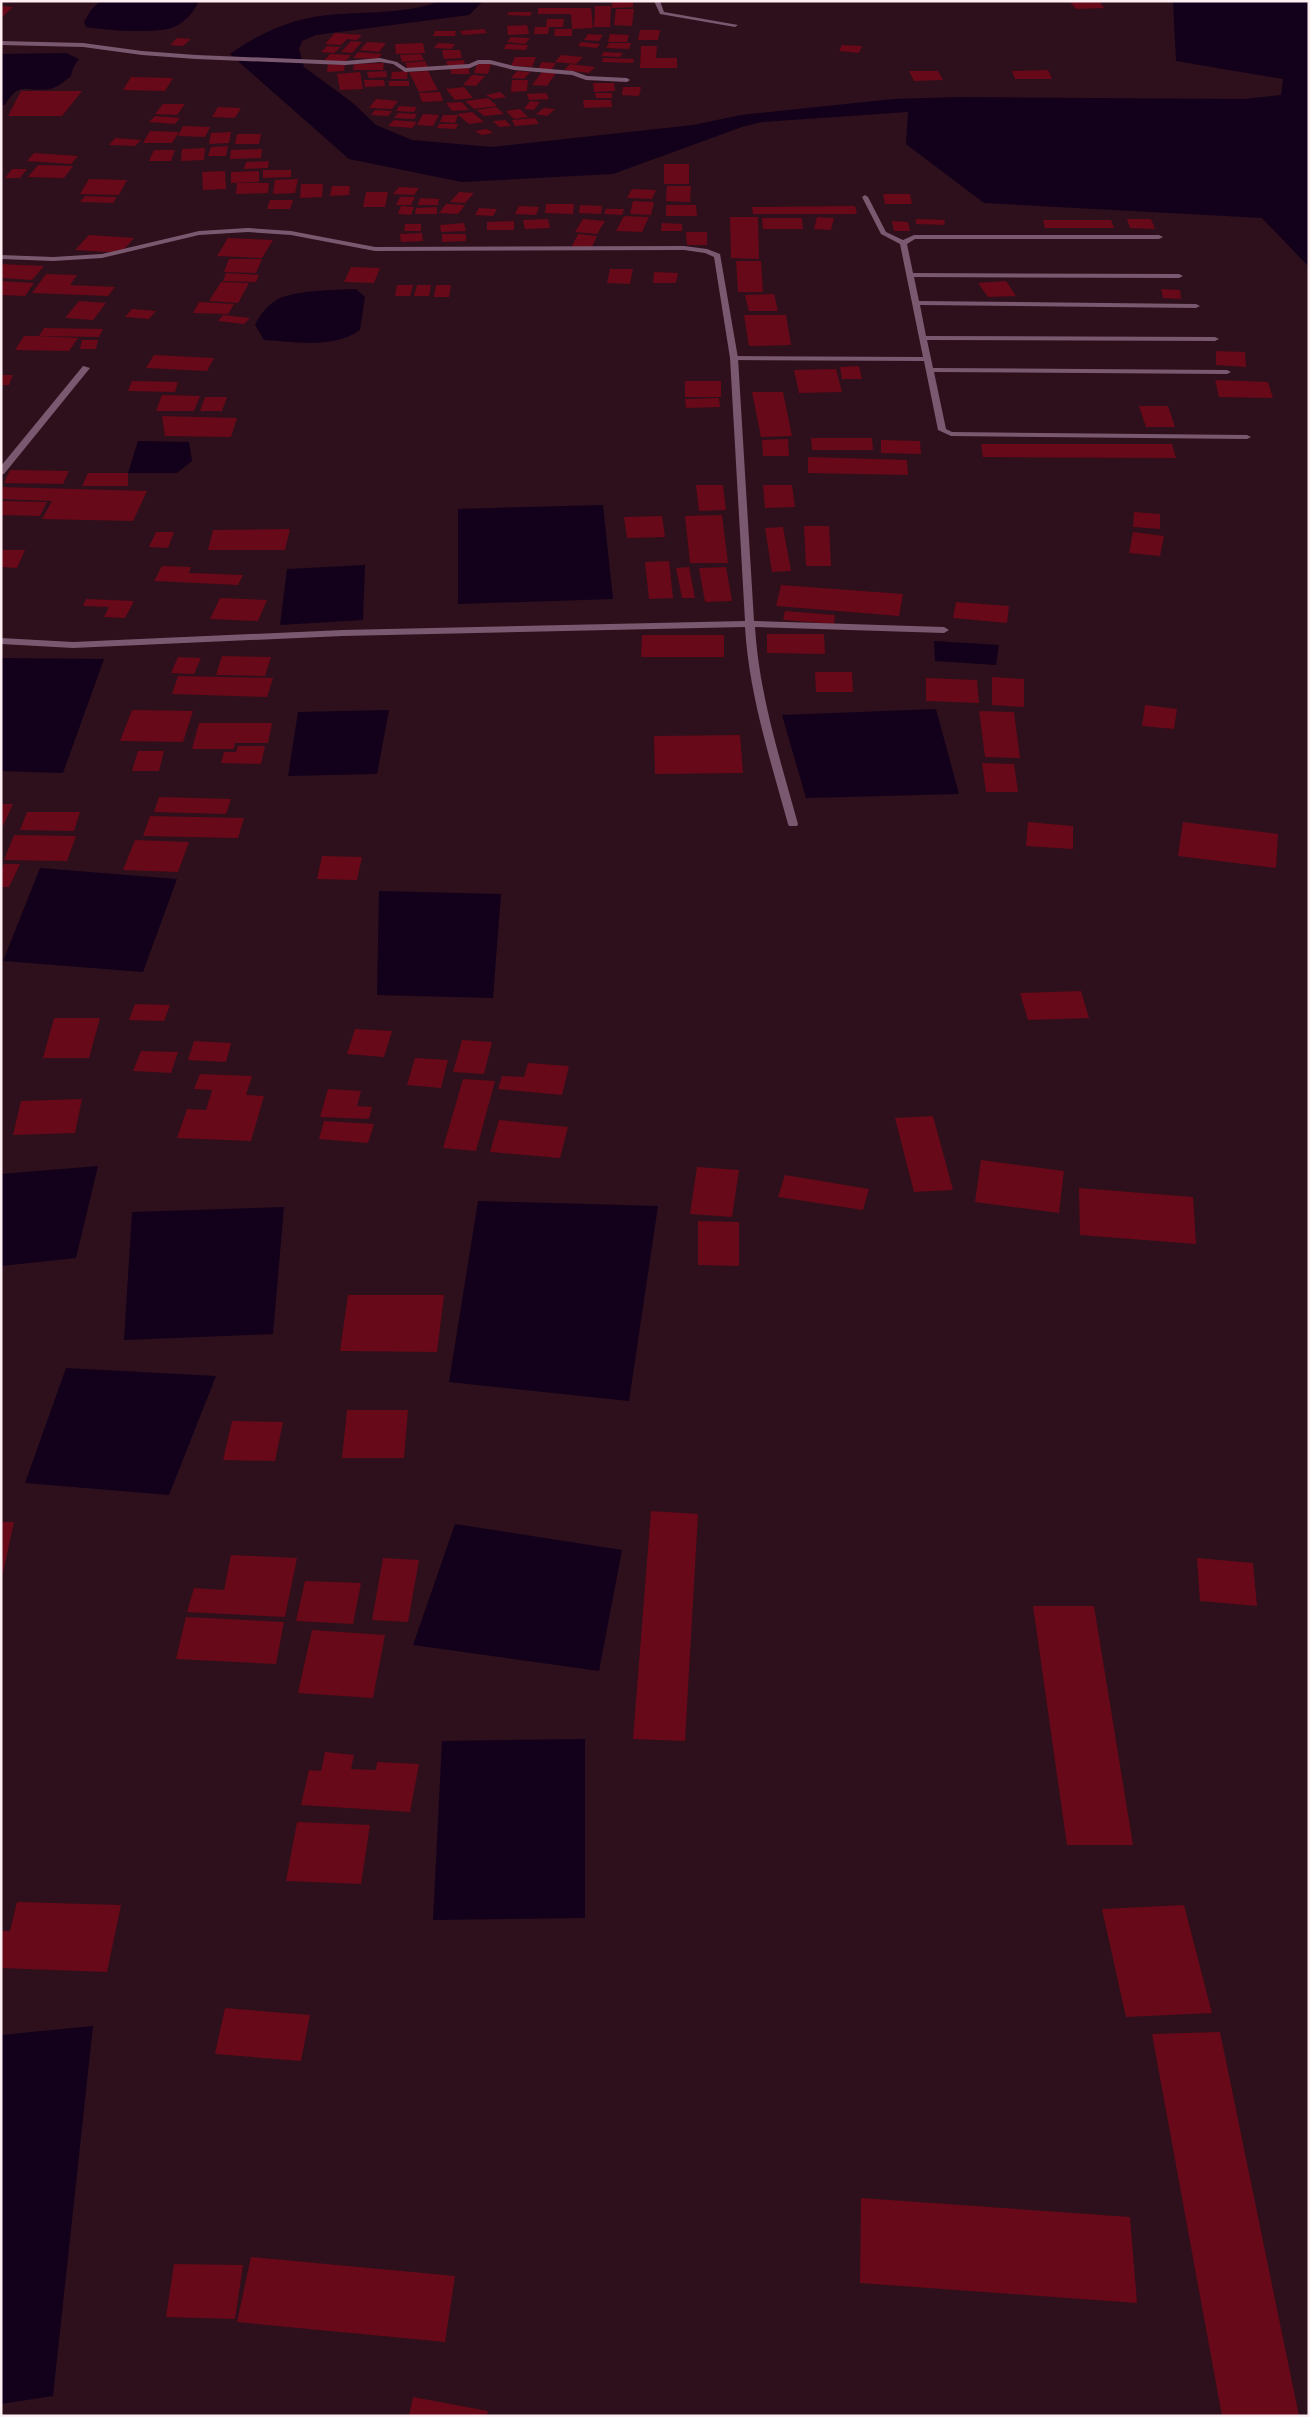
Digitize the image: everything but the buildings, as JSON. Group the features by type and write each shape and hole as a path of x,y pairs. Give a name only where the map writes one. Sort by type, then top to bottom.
{"street":[{"path":"657,1 662,13 735,25"},
{"path":"1,43 83,45 142,53 307,62 345,63 380,60 395,63 405,70 464,67 478,62 490,62 514,68 573,73 596,79 627,80"},
{"path":"864,197 883,233 903,243"},
{"path":"1,257 53,260 102,256 200,233 248,230 291,233 375,249 684,248 707,251 717,256 721,268 734,358 752,660 768,734 793,824"},
{"path":"903,243 914,237 1159,237"},
{"path":"903,243 942,430 951,434 1247,437"},
{"path":"910,275 1179,276"},
{"path":"917,303 1196,306"},
{"path":"923,338 1214,339"},
{"path":"734,358 928,359"},
{"path":"1,472 86,368"},
{"path":"930,370 1227,372"},
{"path":"1,641 73,645 343,633 750,624 944,630"}],"shaded area":[{"path":"100,1 199,1 189,16 176,26 168,29 145,31 86,27 84,22 91,10"},
{"path":"441,1 483,1 469,15 316,35 302,41 299,49 304,67 353,103 376,125 412,140 492,147 693,125 741,115 893,99 960,97 1244,99 1281,95 1283,79 1176,61 1173,1 1309,1 1309,267 1262,218 984,203 906,144 908,112 762,122 742,127 613,174 462,182 349,159 230,54 255,38 295,21 324,15 403,10"},
{"path":"66,53 79,59 73,68 71,76 66,80 50,89 20,90 10,97 5,105 1,105 1,54"},
{"path":"356,289 365,297 360,330 350,336 338,340 314,343 264,340 255,325 266,309 282,297 314,291"},
{"path":"138,441 189,442 192,461 177,473 128,473"},
{"path":"603,505 613,599 458,604 458,509"},
{"path":"365,565 363,620 280,625 287,569"},
{"path":"934,641 999,645 996,665 935,661"},
{"path":"1,658 104,659 63,773 1,771"},
{"path":"936,709 959,794 806,798 782,715"},
{"path":"389,710 377,774 288,776 298,712"},
{"path":"40,868 177,879 143,972 3,961"},
{"path":"379,891 501,894 493,998 377,995"},
{"path":"98,1166 76,1258 1,1266 1,1174"},
{"path":"478,1201 658,1206 629,1401 449,1382"},
{"path":"284,1207 273,1334 124,1340 132,1212"},
{"path":"66,1368 216,1376 169,1495 25,1483"},
{"path":"455,1524 622,1550 599,1671 413,1645"},
{"path":"585,1739 585,1918 433,1920 442,1741"},
{"path":"93,2026 53,2396 1,2404 1,2035"}]}
